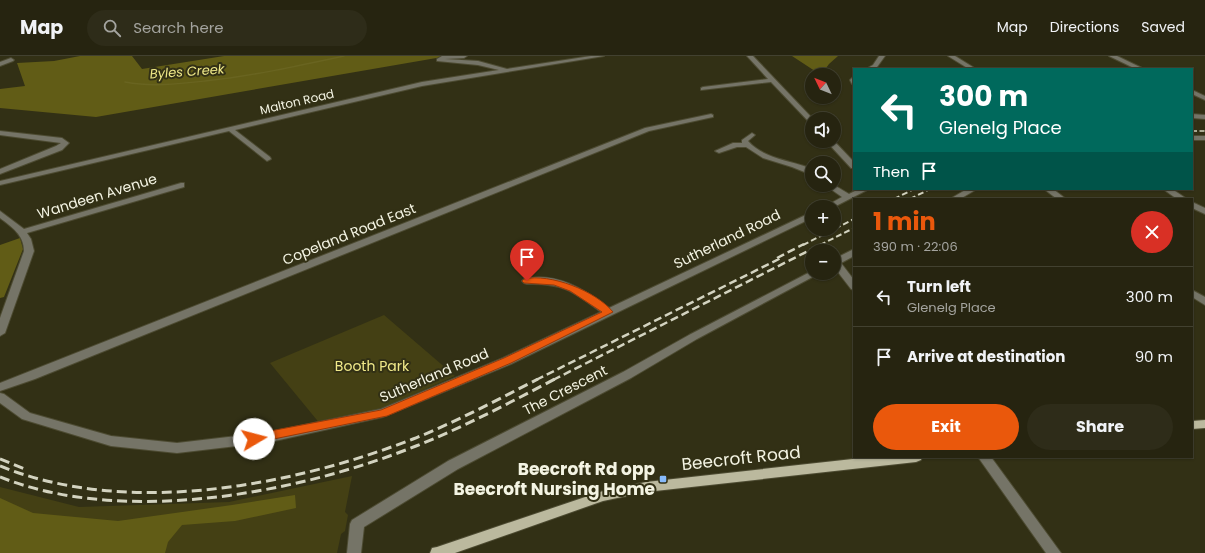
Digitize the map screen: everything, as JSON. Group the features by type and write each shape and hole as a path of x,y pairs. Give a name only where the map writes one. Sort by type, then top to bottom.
{"main road":[{"path":"1193,425 1205,424"},
{"name":"Beecroft Road","path":"437,553 603,496 646,487 907,458"}],"street":[{"path":"464,56 444,57 439,60 478,63 507,71"},
{"name":"Malton Road","path":"0,183 422,84 601,56"},
{"path":"750,56 805,115"},
{"path":"871,68 875,66 882,56"},
{"path":"951,56 971,68"},
{"path":"1112,56 1139,68"},
{"path":"0,64 11,60"},
{"path":"702,89 772,80"},
{"path":"1193,92 1205,98"},
{"name":"Copeland Road East","path":"0,387 647,129 711,116"},
{"path":"1193,116 1205,117"},
{"path":"230,129 267,159"},
{"path":"0,133 62,140 64,143 59,148 0,172"},
{"path":"752,135 744,140 755,152 805,169"},
{"path":"1193,138 1205,138"},
{"path":"1193,138 1205,144"},
{"path":"719,151 736,145 747,145"},
{"path":"837,148 853,165"},
{"name":"Wandeen Avenue","path":"22,232 181,185"},
{"path":"841,201 863,190"},
{"path":"956,198 971,190"},
{"path":"1049,190 1061,198"},
{"path":"1169,190 1182,198"},
{"path":"840,192 848,198"},
{"path":"1193,205 1205,212"},
{"path":"0,214 22,232 30,244 29,251 0,333"},
{"name":"Sutherland Road","path":"0,397 26,416 110,441 177,448 270,437 384,414 507,360 805,218"},
{"path":"841,259 853,253"},
{"path":"841,271 853,286"},
{"name":"The Crescent","path":"354,553 357,524 452,465 627,375 693,337 805,278"},
{"path":"527,281 556,282 573,289 608,312"},
{"path":"1193,293 1205,302"},
{"path":"985,458 1054,553"}],"green space":[{"name":"Booth Park","path":"384,315 455,376 385,407 321,425 270,363"},
{"path":"352,476 345,512 348,515 345,531 341,534 337,553 0,553 0,487 79,507 229,502"}],"shaded area":[{"path":"80,56 132,56 142,69 224,56 448,56 96,117 0,108 0,89 25,86 17,63 54,61"},
{"path":"792,56 838,56 826,68 810,68"},
{"path":"20,238 23,249 4,297 0,298 0,245"},
{"path":"295,495 296,508 235,521 182,525 168,542 165,553 0,553 0,498 33,513 118,521"}],"waterway":[{"name":"Byles Creek","path":"125,82 155,85 223,79 258,74 344,56"}],"railway":[{"path":"1193,131 1205,131"},
{"path":"896,198 912,190"},
{"path":"912,198 928,190"},
{"path":"803,245 853,220"},
{"path":"822,244 853,228"},
{"path":"777,258 804,244"},
{"path":"553,380 805,253"},
{"path":"538,379 783,257"},
{"path":"0,466 49,481 100,490 153,493 207,490 261,482 314,471 365,456 413,439 461,418 538,379"},
{"path":"0,477 48,492 100,500 154,501 209,498 264,490 318,478 369,463 416,446 469,423 555,379"},
{"path":"0,459 25,469"}],"place":[{"name":"Beecroft Rd opp Beecroft Nursing Home","path":"663,479"}],"route":[{"path":"254,439 384,414 507,360 608,312 573,289 556,282 527,281"}]}
